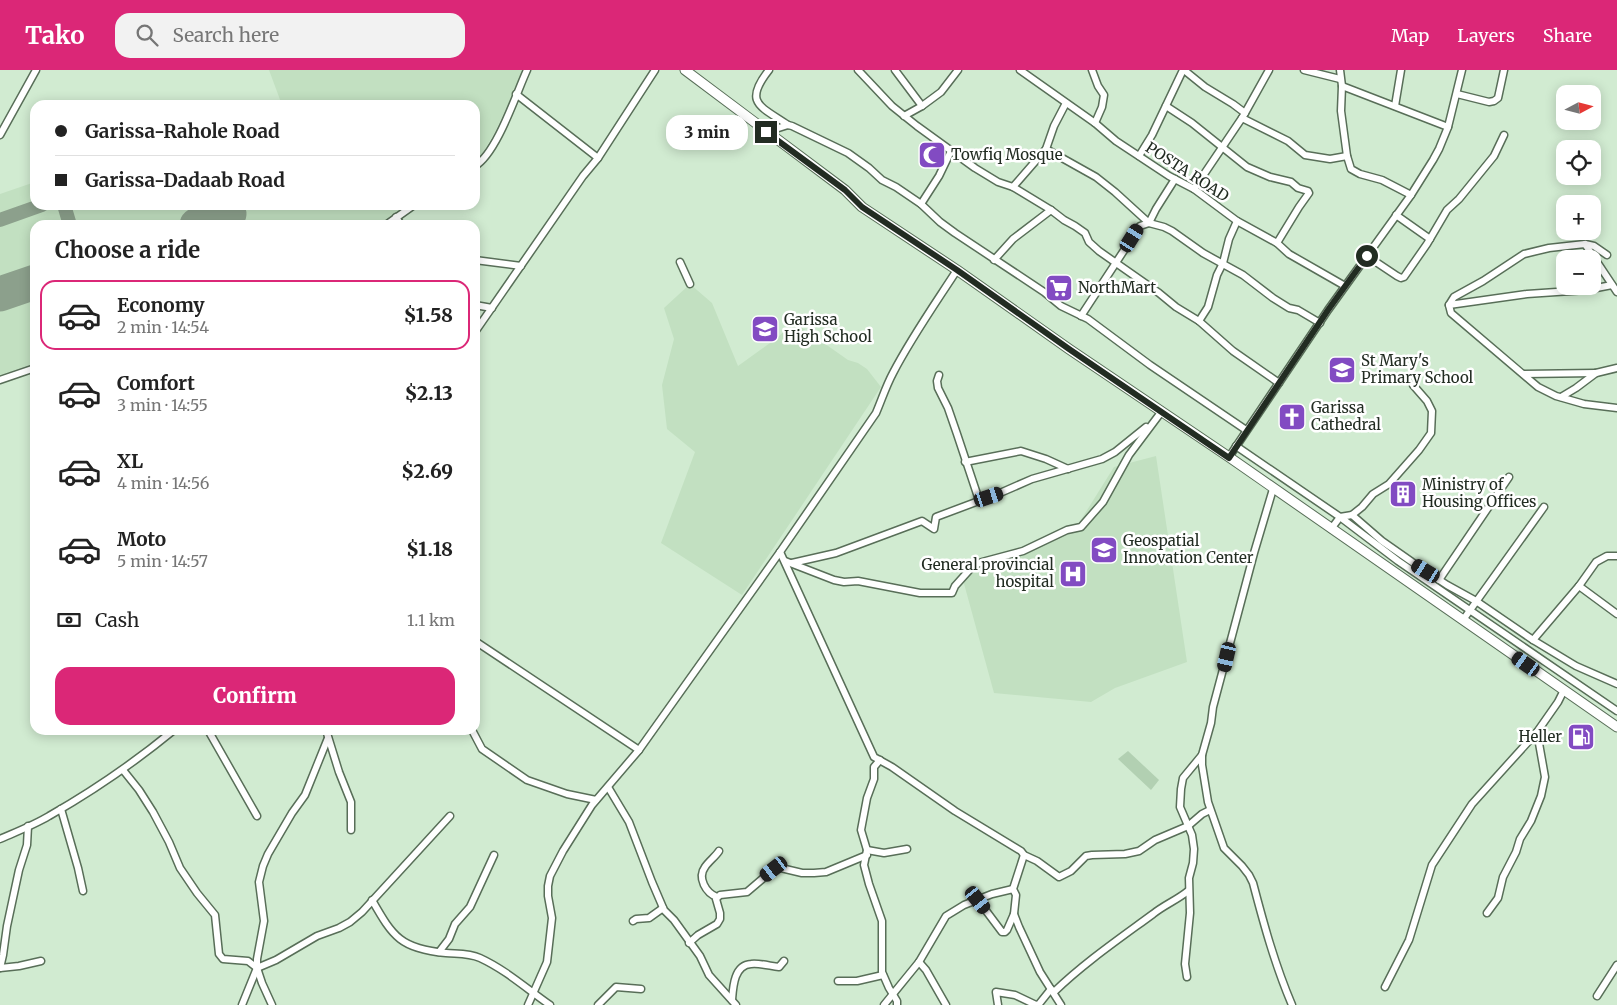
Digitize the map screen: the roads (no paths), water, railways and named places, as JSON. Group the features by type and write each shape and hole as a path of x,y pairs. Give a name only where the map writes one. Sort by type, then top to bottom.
{"highway":[{"path":"685,70 845,190 862,207 1162,411 1617,727"}],"street":[{"path":"0,135 36,70"},
{"path":"480,162 485,157 499,133 527,70"},
{"path":"480,325 583,176 598,158 655,70"},
{"path":"769,70 755,92 755,97 762,107 788,125 819,137 848,153 882,180 921,204 940,222 994,260 1044,292 1061,306 1081,316 1246,430"},
{"path":"858,70 892,106 951,151 998,182 1013,187 1051,210 1080,230 1094,246 1160,293 1166,300 1199,321 1279,383"},
{"path":"895,70 922,106"},
{"path":"904,116 941,92 958,70"},
{"name":"POSTA ROAD","path":"1020,70 1095,122 1116,141 1194,189 1289,254 1345,286"},
{"path":"1092,70 1098,86 1104,95 1102,107 1095,122"},
{"path":"1139,156 1152,135 1184,70 1205,88 1233,104 1243,116 1288,141 1305,155 1330,158 1347,156"},
{"path":"1194,189 1243,116 1269,70"},
{"path":"1304,70 1341,82 1448,127"},
{"path":"1340,70 1341,111 1347,156 1351,169 1360,174 1382,180 1411,195"},
{"path":"1395,106 1401,70"},
{"path":"1229,458 1246,430 1345,286 1411,195 1439,149 1448,127 1462,70"},
{"path":"1457,94 1489,102 1494,101 1498,98 1504,70"},
{"path":"516,94 598,158"},
{"path":"1013,187 1046,149 1054,126 1066,103"},
{"path":"1166,106 1222,146 1247,167 1270,177 1290,182 1309,193 1277,244"},
{"path":"766,132 788,125"},
{"path":"1367,256 1400,278 1408,273 1447,210 1459,199 1494,156 1504,135"},
{"path":"1046,149 1096,177 1149,223 1172,231 1190,246 1243,275 1273,298 1320,323"},
{"path":"921,204 939,176 951,151"},
{"path":"1081,316 1140,226 1149,223 1175,179"},
{"path":"393,220 407,210"},
{"path":"994,260 1013,239 1051,210"},
{"path":"1396,216 1430,239"},
{"path":"1199,321 1208,307 1217,275 1223,264 1237,220"},
{"path":"1586,244 1617,292"},
{"path":"1607,255 1594,246 1586,244 1549,248 1524,254 1483,282 1454,297 1449,305 1451,313 1538,386 1561,397 1584,404 1617,408"},
{"path":"480,261 521,266"},
{"path":"680,262 690,284"},
{"path":"528,1005 547,962 552,918 548,896 550,876 563,850 596,800 639,750 876,413 884,390 894,371 957,270"},
{"path":"1449,305 1526,294 1586,290 1612,285"},
{"path":"480,306 492,308"},
{"path":"1524,374 1596,373 1617,368"},
{"path":"0,380 30,370"},
{"path":"1561,397 1596,373"},
{"path":"939,375 937,381 938,388 948,408 979,500"},
{"path":"1331,529 1340,517 1352,515 1373,494 1389,484 1419,450 1431,433 1432,411 1413,385"},
{"path":"785,561 844,582 858,581 920,593 952,593 955,586 973,566 1023,551 1067,530 1081,527 1103,502 1129,456 1162,411"},
{"path":"792,563 836,553 922,521 934,529 936,516 1032,479 1102,460 1151,424"},
{"path":"1236,446 1340,517 1469,610 1617,711"},
{"path":"965,462 1021,451 1068,469"},
{"path":"1439,580 1509,477"},
{"path":"1273,489 1213,707 1211,723 1202,755 1202,765 1210,810 1224,848 1242,866 1253,883 1268,940 1292,1005"},
{"path":"1463,620 1544,507"},
{"path":"1352,515 1412,562 1476,601 1533,640 1576,666 1617,684"},
{"path":"780,552 874,756 899,771 955,811 1021,851 1024,855 1037,861 1059,877 1071,871 1086,856 1139,852 1155,840 1188,826 1210,810"},
{"path":"1533,640 1579,586 1596,562 1607,556 1617,556"},
{"path":"1579,586 1617,614"},
{"path":"480,644 639,750"},
{"path":"1385,987 1409,940 1432,865 1472,804 1537,732 1564,690"},
{"path":"1487,913 1498,898 1503,877 1516,852 1520,839 1531,821 1541,796 1545,777 1537,732"},
{"path":"0,839 61,809 123,770 168,735"},
{"path":"211,735 257,816"},
{"path":"327,735 351,802 350,830"},
{"path":"474,735 482,749 527,780 567,794 596,800"},
{"path":"272,1005 257,968 264,921 259,882 263,866 292,813 305,795 328,738"},
{"path":"1187,977 1185,964 1190,913 1188,891 1194,840 1180,807 1183,778 1202,755"},
{"path":"880,760 874,767 874,779 867,798 861,830 867,853 864,865 868,884 882,921 882,972 897,1001 897,1005"},
{"path":"123,770 139,790 152,812 169,842 180,868 215,915 219,954 224,959 248,961 257,968"},
{"path":"608,787 629,822 663,908 700,956 709,975 734,1002"},
{"path":"61,809 83,891"},
{"path":"242,1005 257,968 276,960 317,936 350,922 362,912 450,816"},
{"path":"28,826 27,845 19,870 0,968 42,961"},
{"path":"719,851 704,868 703,873 704,886 709,893 717,897 724,894 747,892 774,869 781,868 802,873 826,872 867,853 884,853 907,849"},
{"path":"439,952 449,939 455,924 470,906 494,855"},
{"path":"978,900 1002,932 1005,932 1014,914 1016,894 1013,889 1024,855"},
{"path":"884,1005 919,962 946,916 964,905 1013,889"},
{"path":"998,1005 996,992 1016,995 1036,1005 1039,1004 1082,967 1154,913 1188,891"},
{"path":"689,943 698,935 717,924 720,919 717,897"},
{"path":"372,900 386,925 397,938 408,944 430,951 478,957 510,975 550,1005"},
{"path":"633,921 649,918 663,908"},
{"path":"1014,914 1032,956 1061,1005"},
{"path":"734,1002 736,976 741,968 751,964 779,967 784,961"},
{"path":"919,962 926,970 946,1005"},
{"path":"1597,996 1617,964"},
{"path":"838,981 857,982 883,975"},
{"path":"598,1005 616,987 641,989"}],"place":[{"name":"Towfiq Mosque","path":"932,155"},
{"name":"NorthMart","path":"1059,288"},
{"name":"Garissa High School","path":"765,329"},
{"name":"St Mary's Primary School","path":"1342,370"},
{"name":"Garissa Cathedral","path":"1292,417"},
{"name":"Ministry of Housing Offices","path":"1403,494"},
{"name":"Geospatial Innovation Center","path":"1104,550"},
{"name":"General provincial hospital","path":"1073,574"},
{"name":"Heller","path":"1581,737"}]}
